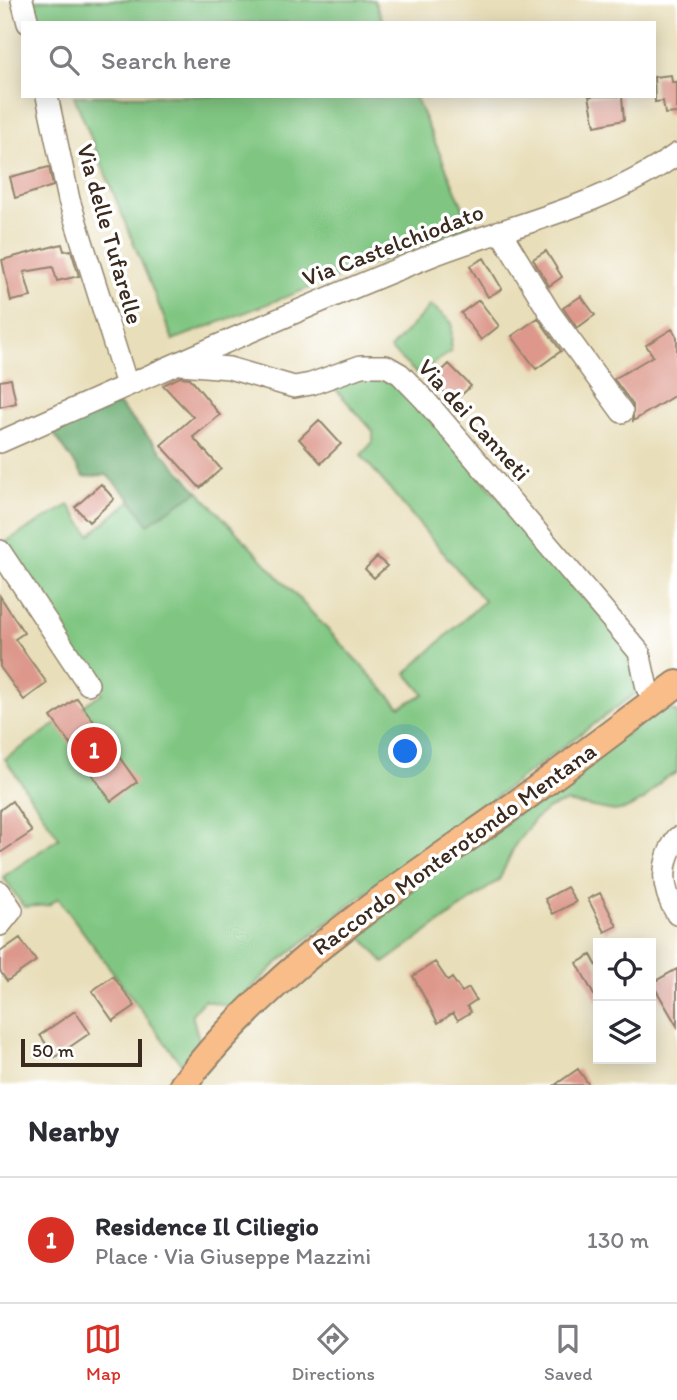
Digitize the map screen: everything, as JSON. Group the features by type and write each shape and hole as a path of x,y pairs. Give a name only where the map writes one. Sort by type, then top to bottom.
{"main road":[{"name":"Raccordo Monterotondo Mentana","path":"183,1085 227,1031 263,995 371,905 507,810 677,684"}],"street":[{"path":"22,0 27,21"},
{"name":"Via delle Tufarelle","path":"47,98 69,200 127,385"},
{"name":"Via Castelchiodato","path":"0,442 316,302 500,231 599,197 677,153"},
{"path":"500,231 551,313 622,412"},
{"name":"Via dei Canneti","path":"172,364 196,363 229,368 294,387 362,366 380,365 395,370 425,400 639,652 647,688"},
{"path":"0,551 89,684"},
{"path":"677,838 668,854 664,876 667,895 677,914"},
{"path":"0,892 12,910 0,925"}],"green space":[{"path":"30,0 374,0 383,21 35,21"},
{"path":"75,98 416,98 471,226 173,340"},
{"path":"431,305 452,323 451,352 417,374 390,349"},
{"path":"380,375 398,382 637,657 640,690 343,910 276,964 232,1007 204,1000 192,1014 200,1044 181,1064 58,898 49,905 24,907 3,877 59,838 5,759 102,693 3,543 69,505 90,535 131,500 148,523 198,491 400,707 424,694 406,673 484,601 361,455 373,442 373,431 331,384"},
{"path":"118,404 198,491 148,524 131,500 107,475 84,477 54,434"},
{"path":"670,709 677,712 677,773 663,779 644,800 626,809 614,811 566,802 549,808 535,819 515,845 499,880 384,963 362,937 314,973 315,961 659,710"}],"building":[{"path":"671,75 672,82 677,82 677,113 665,114 663,101 655,102 656,77"},
{"path":"589,98 622,98 624,120 595,126"},
{"path":"49,167 53,186 15,198 10,177"},
{"path":"62,244 64,251 71,250 79,276 57,281 53,267 24,272 31,297 11,301 2,260"},
{"path":"546,251 562,277 549,286 533,259"},
{"path":"484,258 502,289 488,297 470,266"},
{"path":"581,296 595,315 577,328 563,308"},
{"path":"479,300 499,326 481,340 461,313"},
{"path":"538,318 561,351 536,369 512,336"},
{"path":"672,329 677,337 677,394 633,421 633,405 614,379 653,356 646,345"},
{"path":"449,364 471,386 454,402 433,380"},
{"path":"180,377 190,378 220,415 193,437 221,469 200,488 161,445 193,417 163,385"},
{"path":"11,379 16,403 0,407 0,381"},
{"path":"319,420 341,444 321,463 299,439"},
{"path":"101,484 114,499 89,522 75,507"},
{"path":"377,557 387,566 374,578 365,569"},
{"path":"0,596 24,633 15,639 47,683 24,700 0,667"},
{"path":"77,698 137,782 111,801 51,717"},
{"path":"12,801 32,832 0,853 0,810"},
{"path":"567,887 576,902 553,914 545,899"},
{"path":"600,893 617,926 605,932 588,899"},
{"path":"20,938 36,961 7,981 0,971 0,952"},
{"path":"591,955 593,959 593,993 577,963"},
{"path":"435,962 448,981 452,978 462,992 469,988 476,1000 467,1006 471,1012 458,1020 453,1013 438,1023 413,976"},
{"path":"677,969 677,1026 656,990 656,981"},
{"path":"113,976 135,1006 113,1021 92,991"},
{"path":"75,1011 90,1033 55,1057 40,1035"},
{"path":"578,1069 589,1085 555,1085"}],"place":[{"name":"Residence Il Ciliegio","path":"94,750"}]}
